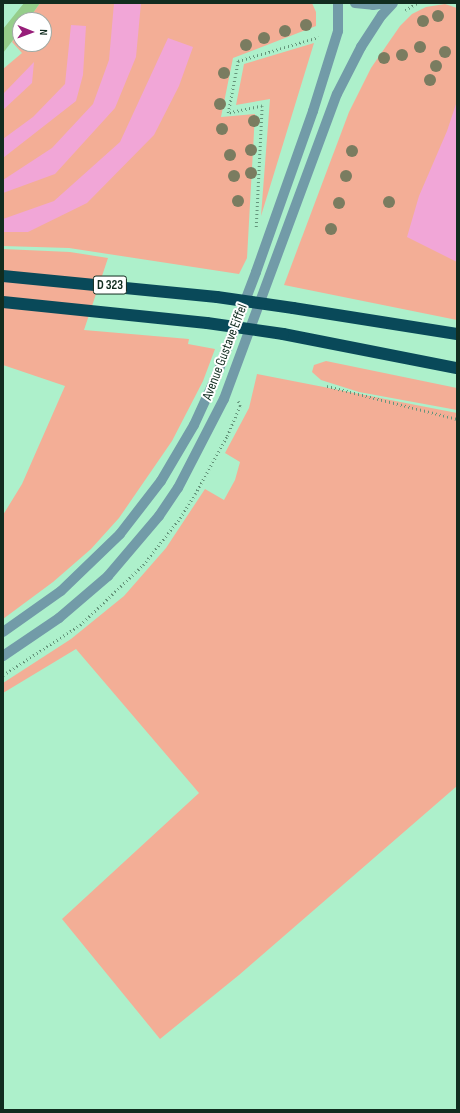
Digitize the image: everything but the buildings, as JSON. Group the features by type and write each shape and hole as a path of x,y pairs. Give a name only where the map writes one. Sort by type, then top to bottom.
{"highway":[{"name":"D 323","path":"3,276 217,297 457,334"},
{"name":"D 323","path":"3,302 207,323 283,334 457,368"}],"street":[{"name":"Avenue Gustave Eiffel","path":"3,632 61,591 120,534 161,480 194,425 216,377 256,272 314,111 338,31 338,3"},
{"path":"355,3 373,5 387,3"},
{"name":"Avenue Gustave Eiffel","path":"3,656 58,618 108,576 154,522 178,488 224,399 337,94 361,47 382,14 393,3"}],"path":[{"path":"323,40 324,34"},
{"path":"256,231 262,106 228,113 238,61 319,38"},
{"path":"327,386 457,418"}],"shaded area":[{"path":"40,3 312,3 316,12 316,26 233,58 221,117 255,114 247,258 239,274 69,248 3,246 3,69 22,53 21,52 52,52 52,12 34,12"},
{"path":"114,3 141,3 136,57 115,108 55,174 3,193 3,180 52,148 93,104 109,60"},
{"path":"445,4 457,8 457,320 284,285 349,112 371,68 400,26 412,14 426,7"},
{"path":"71,25 86,26 83,75 76,101 3,158 3,139 33,117 65,84"},
{"path":"168,38 193,47 179,86 154,135 87,203 28,232 3,232 3,219 54,201 120,142"},
{"path":"314,43 261,216 270,99 236,105 244,64"},
{"path":"34,62 32,83 3,110 3,94"},
{"path":"457,101 457,262 407,237 419,196 447,131"},
{"path":"3,249 70,252 108,258 84,330 189,339 188,344 215,349 203,381 172,441 119,518 91,549 53,582 3,619 3,515 22,484 65,386 3,365"},
{"path":"326,361 457,388 457,410 359,392 321,380 312,372 314,365"},
{"path":"257,374 457,413 457,786 239,975 160,1039 62,919 199,793 76,649 3,693 3,683 71,639 124,596 166,548 205,489 224,500 235,480 240,462 225,453 249,408"}]}
